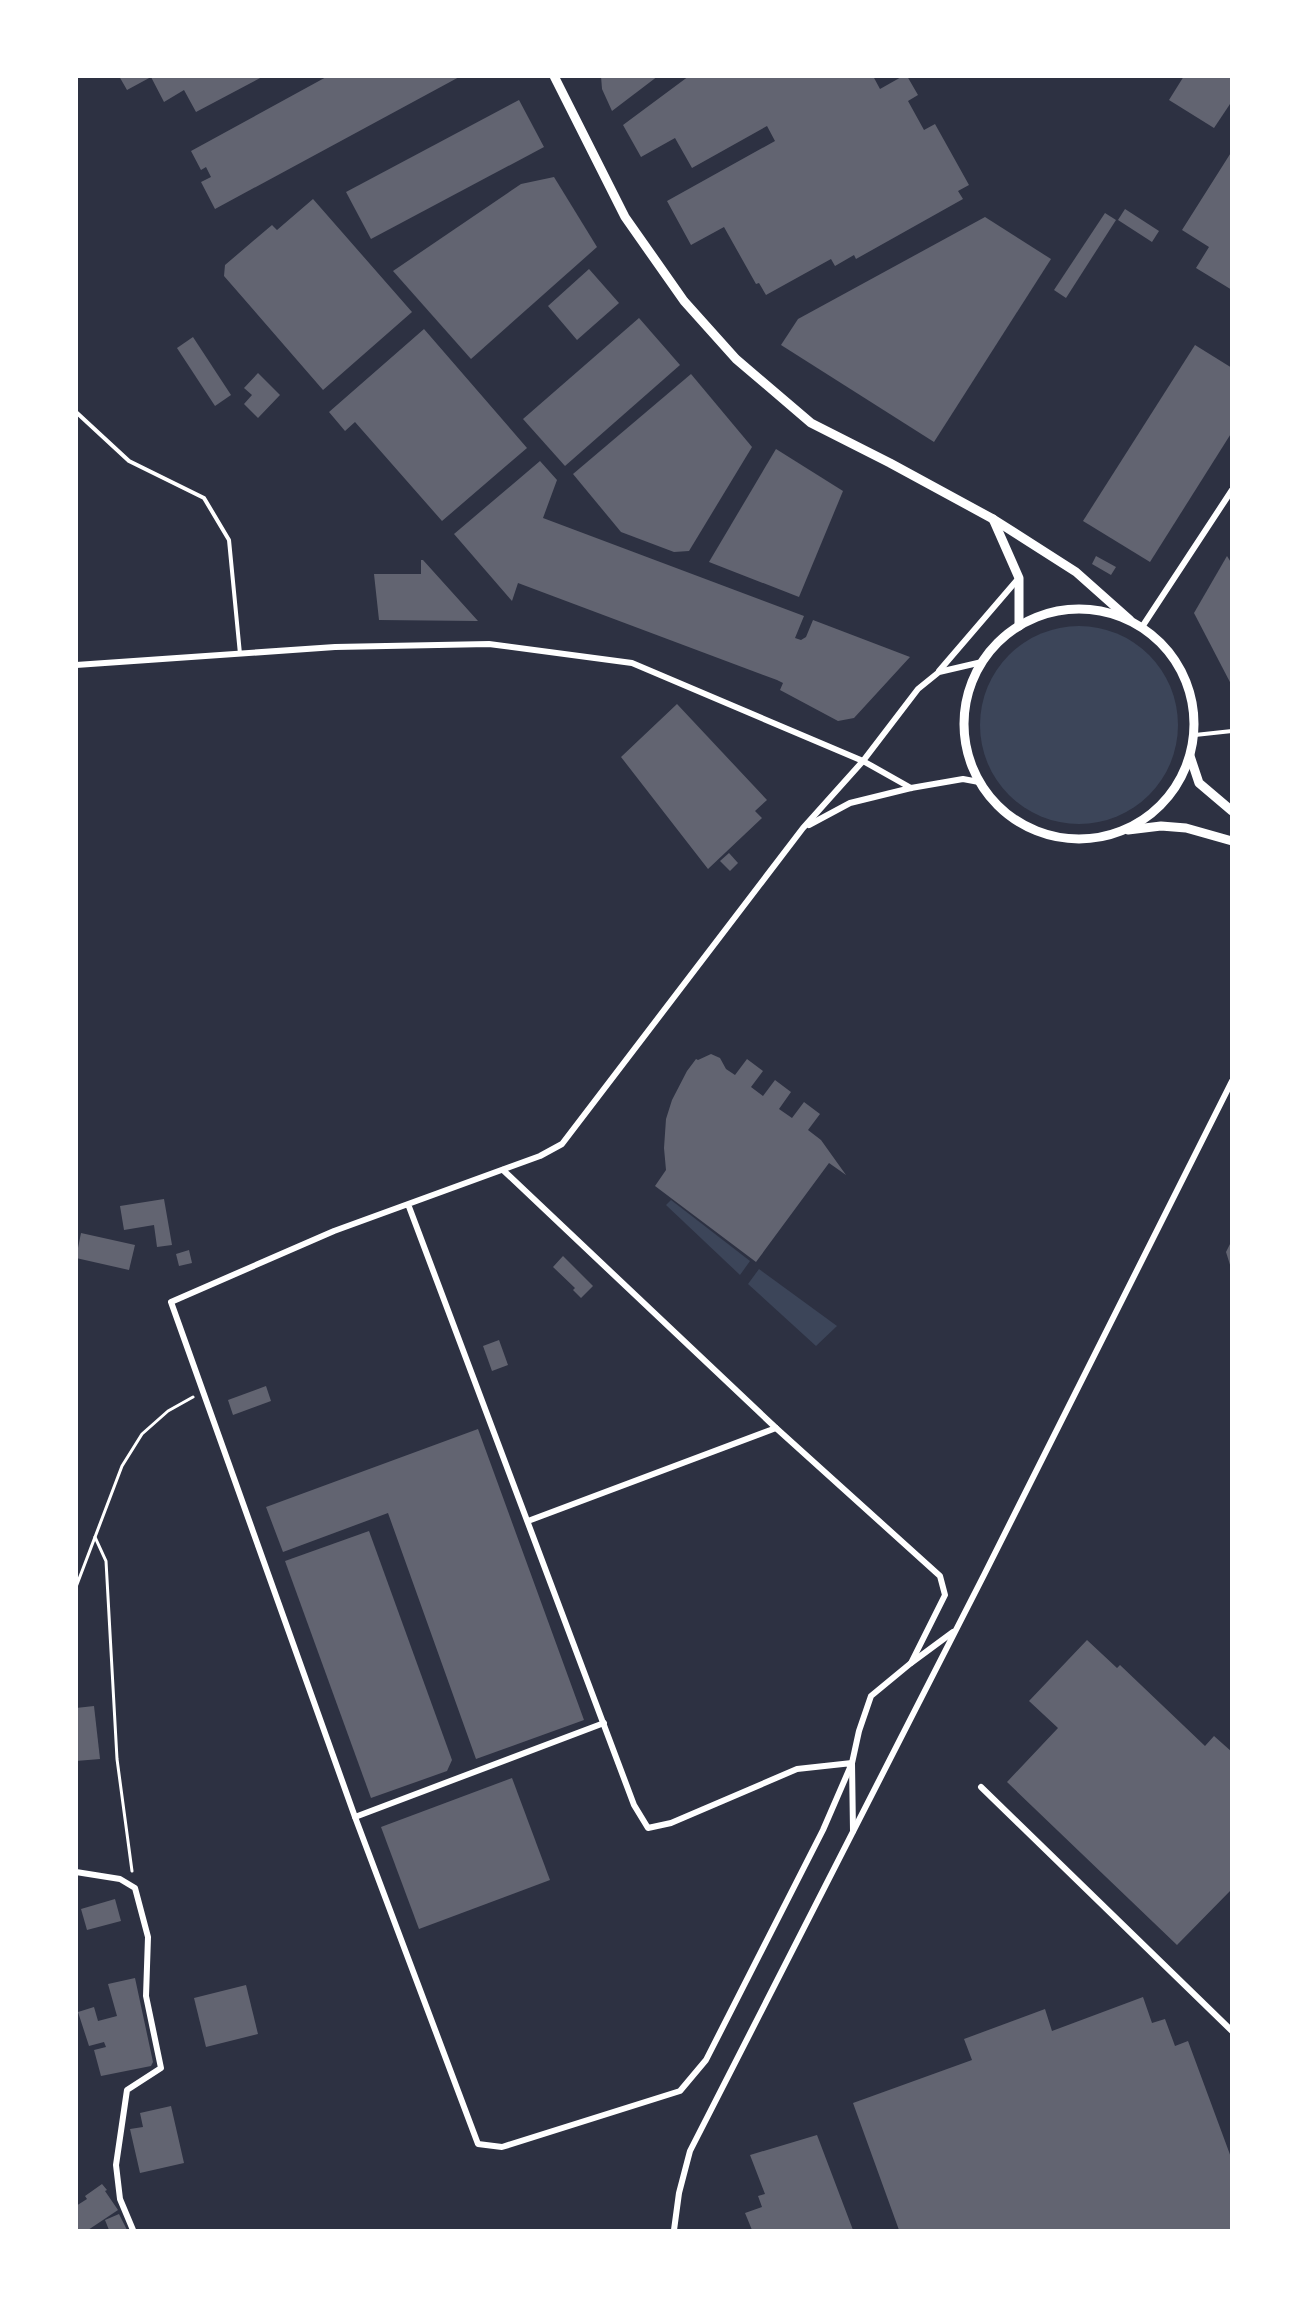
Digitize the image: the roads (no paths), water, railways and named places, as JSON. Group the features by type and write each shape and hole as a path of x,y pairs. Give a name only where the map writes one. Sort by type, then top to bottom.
{"street":[{"path":"554,76 625,217 684,301 736,359 811,423 890,462 993,519 1076,572 1130,620 1142,627 1166,648 1184,674 1193,704 1194,735 1190,756 1176,788 1153,813 1123,831"},
{"path":"1142,627 1232,490"},
{"path":"993,519 1019,578 1019,626"},
{"path":"956,1630 871,1696 859,1731 852,1762 824,1830 706,2060 680,2091 502,2147 478,2144 355,1817 171,1302 334,1231 540,1156 562,1144 803,828 863,761 918,689 939,672 1019,578"},
{"path":"1130,620 1093,610 1055,612 1019,626 998,642 982,662 968,691 963,722 967,753 979,782 995,804 1016,821 1041,834 1068,839 1096,838 1123,831 1161,826 1186,828 1232,841"},
{"path":"76,665 335,647 489,644 632,663 863,761 911,788"},
{"path":"939,672 982,662"},
{"path":"1190,756 1199,783 1231,810"},
{"path":"803,828 850,803 911,788 963,779 979,782"},
{"path":"674,2230 678,2193 690,2151 956,1630 1232,1081"},
{"path":"502,1170 776,1428 940,1576 945,1595 911,1663"},
{"path":"408,1204 634,1805 648,1828 671,1823 798,1769 852,1762"},
{"path":"528,1521 776,1428"},
{"path":"355,1817 604,1723"},
{"path":"852,1762 853,1833"},
{"path":"981,1787 1232,2031"},
{"path":"76,1872 120,1879 135,1888 148,1937 146,1996 161,2068 126,2090 116,2165 120,2199 133,2230"}],"lane":[{"path":"76,412 129,461 204,498 229,540 240,654"},
{"path":"1194,735 1232,730"}]}
